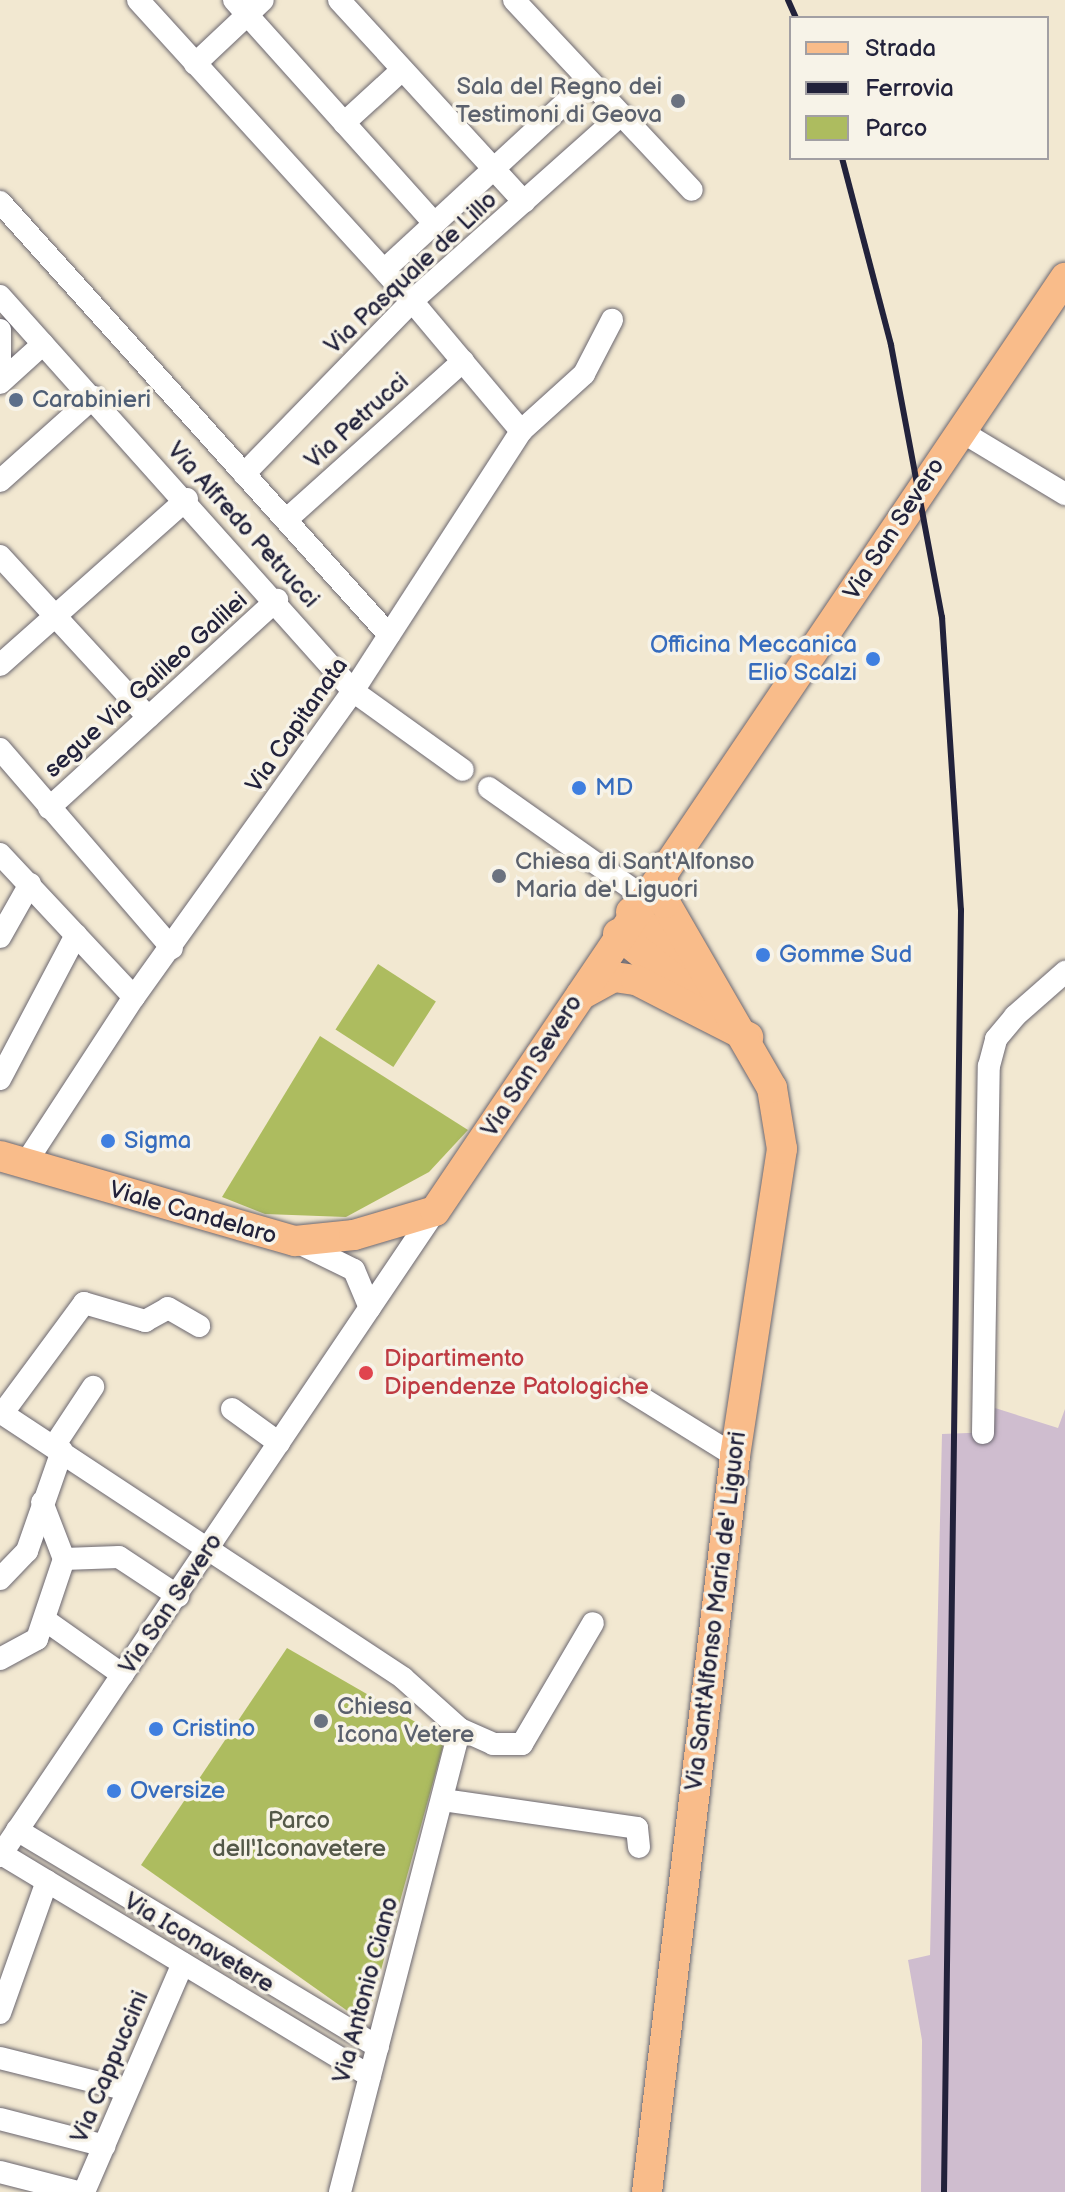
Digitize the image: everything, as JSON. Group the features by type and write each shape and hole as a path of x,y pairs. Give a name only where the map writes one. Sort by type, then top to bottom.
{"main road":[{"name":"Via San Severo","path":"435,1211 630,914 1065,278"},
{"name":"Via Sant'Alfonso Maria de' Liguori","path":"647,2192 735,1456 782,1149 772,1088 742,1027 665,903 662,867"},
{"path":"630,914 742,1027"},
{"path":"578,997 614,977 636,980 742,1027"},
{"name":"Viale Candelaro","path":"13,1160 295,1241 354,1235 435,1211"}],"street":[{"path":"138,0 412,301 521,431"},
{"path":"339,0 524,202"},
{"path":"514,0 692,190"},
{"path":"195,64 248,5 344,123 434,223"},
{"path":"344,123 402,70"},
{"name":"Via Pasquale de Lillo","path":"384,270 589,81"},
{"name":"Via Pasquale de Lillo","path":"244,474 412,301 620,116"},
{"name":"Via Alfredo Petrucci","path":"0,202 389,635"},
{"name":"Via Alfredo Petrucci","path":"0,296 187,499 353,691 463,770"},
{"name":"Via Capitanata","path":"13,1160 172,948 353,691 521,431 584,374 612,320"},
{"path":"0,330 0,381"},
{"path":"0,381 43,344"},
{"name":"Via Petrucci","path":"286,520 463,361"},
{"path":"0,481 94,397"},
{"path":"959,430 1065,494"},
{"path":"0,665 187,499"},
{"path":"0,556 148,717"},
{"name":"segue Via Galileo Galilei","path":"49,808 277,600"},
{"path":"0,749 172,948"},
{"path":"489,788 630,914"},
{"path":"0,854 134,997"},
{"path":"0,937 30,884"},
{"path":"0,1079 76,935"},
{"path":"983,1433 989,1066 996,1039 1015,1016 1065,972"},
{"name":"Via San Severo","path":"0,1854 178,1596 435,1211"},
{"path":"295,1241 354,1270 370,1308"},
{"path":"199,1326 168,1308 145,1321 130,1320 97,1302 68,1317 1,1413 403,1678 460,1729 493,1744 522,1744 593,1623"},
{"path":"0,1579 27,1551 58,1449 93,1387"},
{"path":"627,1389 735,1456"},
{"path":"232,1409 279,1443"},
{"path":"0,1659 37,1639 64,1559 42,1502"},
{"path":"64,1559 119,1557 178,1596"},
{"path":"45,1620 123,1675"},
{"name":"Via Antonio Ciano","path":"340,2192 460,1729"},
{"path":"443,1800 637,1828 639,1847"},
{"name":"Via Iconavetere","path":"17,1830 378,2047"},
{"name":"Via Iconavetere","path":"0,1854 370,2076"},
{"path":"0,2013 47,1881"},
{"name":"Via Cappuccini","path":"84,2192 183,1963"},
{"path":"0,2058 127,2090"},
{"path":"0,2119 105,2146"},
{"path":"0,2172 78,2192"}],"shaded area":[{"path":"995,1408 1058,1428 1065,1409 1065,2192 921,2192 922,2040 908,1960 930,1955 942,1434 994,1432"}],"green space":[{"path":"378,964 436,1002 393,1067 336,1029"},
{"path":"320,1036 468,1130 429,1172 346,1217 265,1214 222,1197"},
{"name":"Parco dell'Iconavetere","path":"287,1648 445,1739 366,2024 141,1865"}],"railway":[{"path":"788,0 795,16"},
{"path":"843,160 891,345 942,617 961,910 944,2192"}],"place":[{"name":"Sala del Regno dei Testimoni di Geova","path":"678,101"},
{"name":"Carabinieri","path":"16,400"},
{"name":"Officina Meccanica Elio Scalzi","path":"873,659"},
{"name":"MD","path":"579,788"},
{"name":"Chiesa di Sant'Alfonso Maria de' Liguori","path":"499,876"},
{"name":"Gomme Sud","path":"763,955"},
{"name":"Sigma","path":"108,1141"},
{"name":"Dipartimento Dipendenze Patologiche","path":"366,1373"},
{"name":"Chiesa Icona Vetere","path":"321,1721"},
{"name":"Cristino","path":"156,1729"},
{"name":"Oversize","path":"114,1791"}]}
